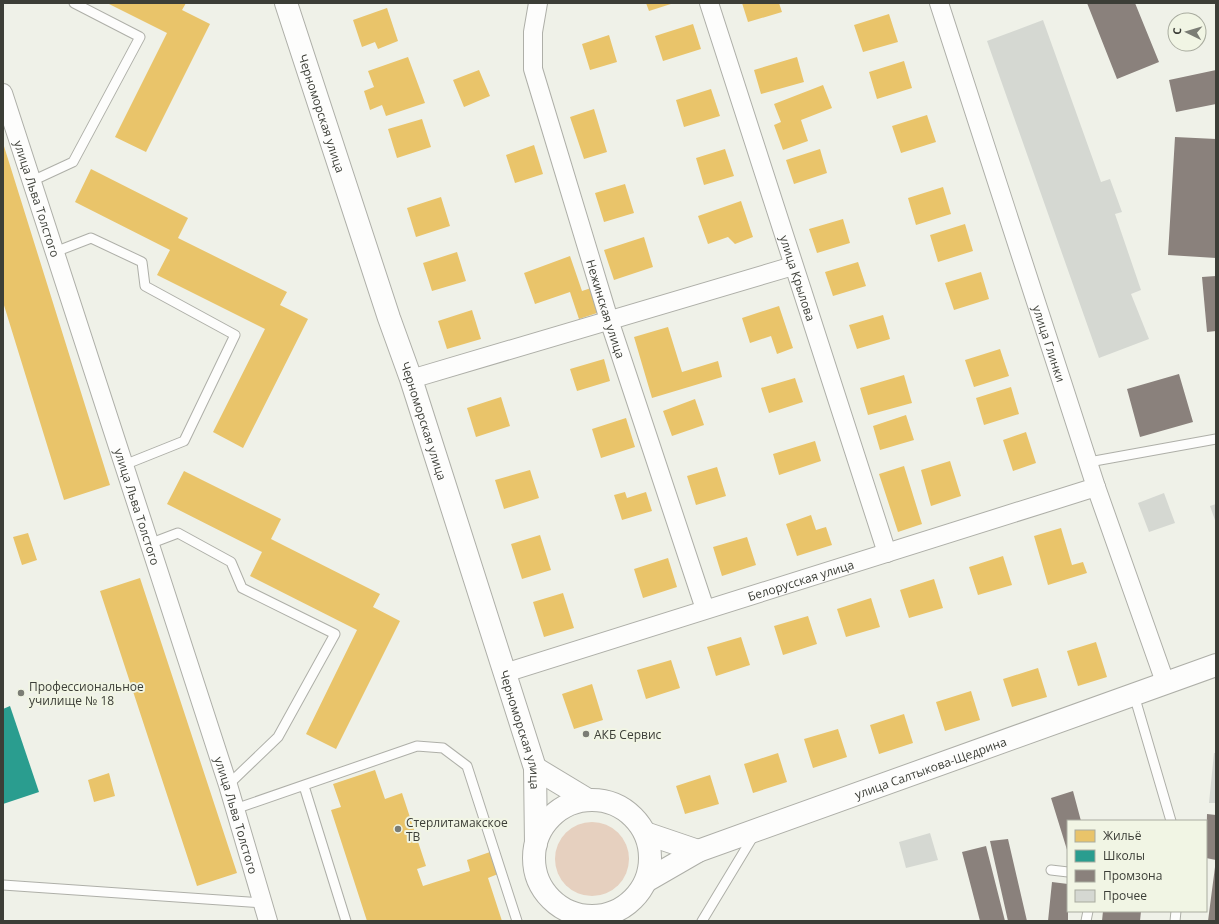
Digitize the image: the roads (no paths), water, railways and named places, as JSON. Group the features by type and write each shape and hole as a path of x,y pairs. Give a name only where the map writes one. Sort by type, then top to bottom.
{"main road":[{"name":"Черноморская улица","path":"286,3 388,318 411,379 535,768 536,844"},
{"name":"улица Салтыкова-Щедрина","path":"646,881 698,851 758,828 1216,665"},
{"path":"535,768 588,800"},
{"path":"550,897 565,909 584,915 602,918 621,909 636,897 646,881 650,865 650,849 645,833 635,819 622,808 606,801 588,800 571,804 555,813 543,827 536,844 535,863 539,881 550,897 567,921"},
{"path":"645,833 698,851"}],"street":[{"name":"Нежинская улица","path":"538,3 533,32 533,68 609,320 705,609"},
{"name":"улица Крылова","path":"709,3 887,553"},
{"name":"улица Глинки","path":"939,3 1096,487 1165,682"},
{"name":"улица Льва Толстого","path":"3,93 228,785 268,921"},
{"path":"411,379 793,266"},
{"name":"Белорусская улица","path":"505,672 1096,487"}],"lane":[{"path":"32,182 73,162 140,37 74,3"},
{"path":"55,252 90,238 142,262 145,286 235,335 184,442 124,465"},
{"path":"1089,462 1216,439"},
{"path":"150,544 178,533 231,562 242,588 335,634 278,737 228,785"},
{"path":"1134,695 1171,820"},
{"path":"235,809 417,746 443,748 467,766 518,921"},
{"path":"304,786 346,921"},
{"path":"702,921 758,828"},
{"path":"1051,870 1067,872"},
{"path":"3,885 262,903"}],"place":[{"name":"Профессиональное училище № 18","path":"21,693"},
{"name":"АКБ Сервис","path":"586,734"},
{"name":"Стерлитамакское ТВ","path":"398,829"}]}
